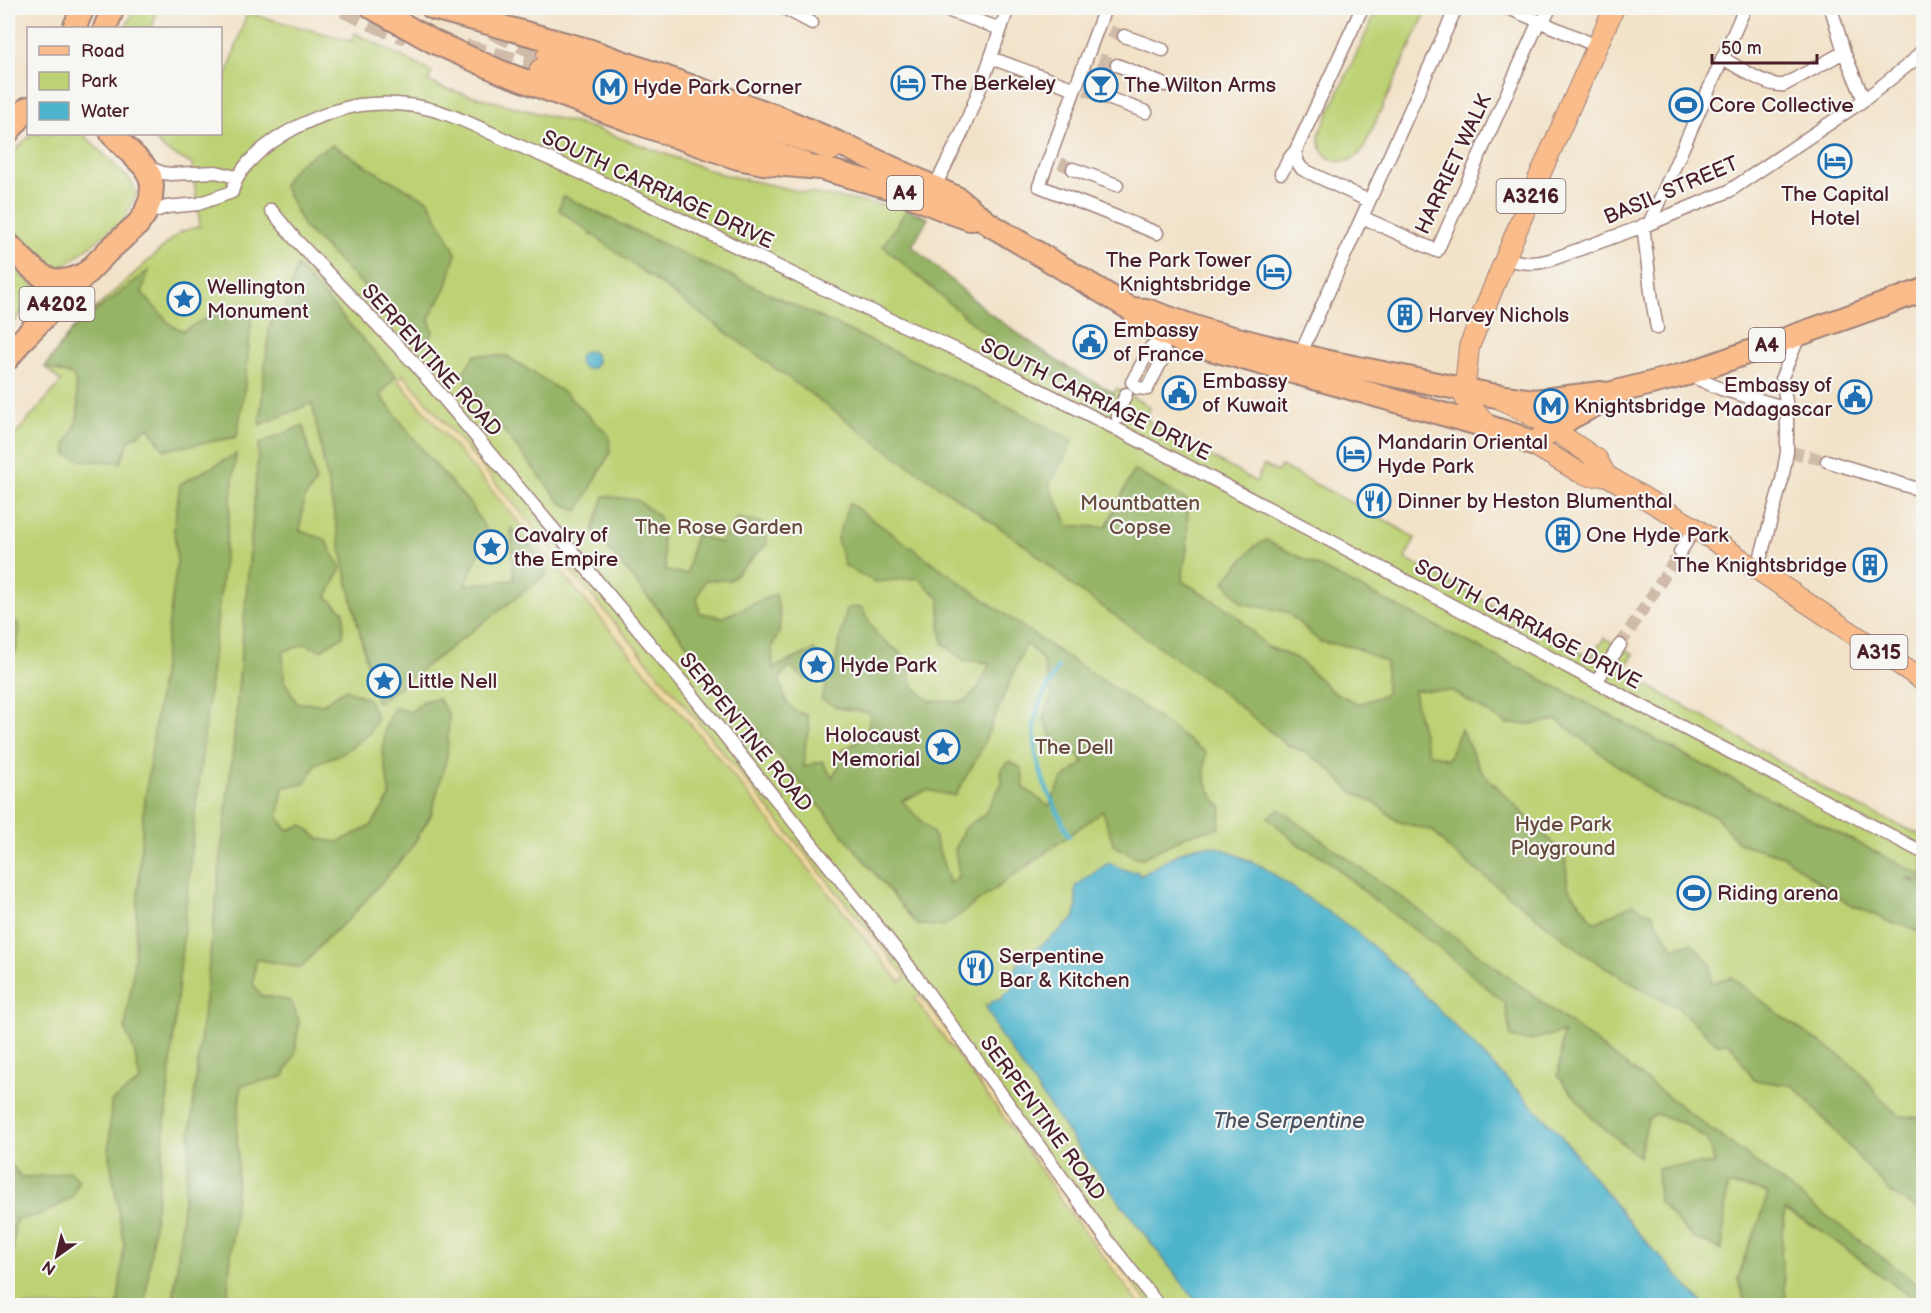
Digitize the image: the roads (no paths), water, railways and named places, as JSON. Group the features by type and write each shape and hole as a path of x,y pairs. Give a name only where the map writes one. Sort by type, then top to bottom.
{"highway":[{"path":"74,27 82,8"},
{"path":"105,27 113,8"},
{"name":"A4","path":"373,8 434,42 501,72 632,121 738,158 763,163 820,168 895,189 950,212 989,224"},
{"name":"A4","path":"433,8 588,50 756,109 836,142 957,198 989,224 1131,309 1163,340 1331,382 1489,427 1517,436 1532,444 1572,417 1603,401 1608,394"},
{"path":"16,124 27,109"},
{"path":"113,135 144,166"},
{"name":"A4202","path":"8,358 21,341 87,272 138,224 151,198 152,184 144,166"},
{"name":"A4202","path":"8,244 43,277 51,280 60,282 75,279 87,272"},
{"name":"A4","path":"1131,309 1146,310 1206,331 1388,375 1491,396 1534,400 1608,394 1687,374 1923,290"},
{"path":"1429,410 1456,398 1464,389"}],"main road":[{"name":"A3216","path":"1464,389 1469,347 1504,258 1614,8"},
{"name":"A4","path":"820,168 543,62 893,170"},
{"path":"1464,389 1467,402 1489,427"},
{"name":"A315","path":"1491,396 1524,411 1554,430 1597,459 1606,475 1695,528 1923,681"},
{"name":"A315","path":"1532,444 1579,472 1590,476 1606,475"}],"street":[{"path":"784,8 812,23"},
{"path":"941,8 1001,29"},
{"path":"934,188 961,135 1008,8"},
{"path":"1105,8 1104,29 1079,89 1055,161 1039,186 1156,233"},
{"path":"1283,171 1290,156 1295,152 1362,8"},
{"path":"1300,355 1456,8"},
{"path":"1508,8 1597,46"},
{"name":"HARRIET WALK","path":"1361,219 1437,250 1541,22 1550,8"},
{"path":"1657,328 1652,300 1646,224 1745,8"},
{"path":"1831,8 1844,52 1864,100"},
{"path":"1124,36 1162,50"},
{"path":"1722,58 1768,82 1784,85 1844,52"},
{"name":"BASIL STREET","path":"1504,258 1525,264 1539,263 1729,191 1864,100 1921,56"},
{"path":"991,58 1079,89"},
{"path":"1117,65 1165,85"},
{"path":"1102,96 1146,112"},
{"name":"SOUTH CARRIAGE DRIVE","path":"145,214 167,207 198,204 232,192 236,177 258,154 292,129 332,112 361,105 398,104 421,107 458,118 565,164 861,307 1020,380 1210,477 1923,853"},
{"path":"1295,152 1302,169 1369,201"},
{"path":"144,166 171,174 216,172 236,177"},
{"path":"1073,168 1117,185"},
{"name":"SERPENTINE ROAD","path":"271,210 295,239 414,363 682,682 902,957 1105,1237 1159,1305"},
{"path":"1757,570 1789,452 1787,408 1782,377 1800,334"},
{"path":"1687,374 1720,389 1787,408"},
{"path":"1118,418 1126,394"},
{"path":"1827,461 1923,491"},
{"path":"1680,552 1695,528"},
{"path":"1596,682 1620,645"}],"water":[{"path":"588,351 594,354 597,360 594,366 588,369 582,366 579,360 582,354"},
{"name":"The Serpentine","path":"1196,846 1223,849 1263,867 1357,932 1410,980 1557,1131 1634,1228 1704,1305 1199,1305 1082,1153 998,1032 985,1004 988,1006 994,1000 1001,1000 1004,994 1011,991 1011,983 1017,978 1014,971 1017,964 1073,920 1076,911 1076,886 1108,863 1128,871 1137,871 1140,876 1179,853"}],"waterway":[{"name":"The Dell","path":"1058,667 1039,704 1034,726 1036,754 1044,783 1069,836"}],"tunnel":[{"path":"344,8 407,35"},
{"path":"493,30 547,55"},
{"path":"1109,31 1124,36"},
{"path":"465,49 540,69"},
{"path":"1099,59 1117,65"},
{"path":"1085,90 1102,96"},
{"path":"1060,163 1073,169"},
{"path":"1791,452 1827,461"},
{"path":"1620,645 1680,552"}],"place":[{"name":"The Berkeley","path":"908,83"},
{"name":"The Wilton Arms","path":"1101,85"},
{"name":"Hyde Park Corner","path":"610,87"},
{"name":"Core Collective","path":"1686,105"},
{"name":"The Capital Hotel","path":"1835,161"},
{"name":"The Park Tower Knightsbridge","path":"1274,272"},
{"name":"Wellington Monument","path":"184,299"},
{"name":"Harvey Nichols","path":"1405,315"},
{"name":"Embassy of France","path":"1090,342"},
{"name":"Embassy of Kuwait","path":"1179,393"},
{"name":"Embassy of Madagascar","path":"1855,397"},
{"name":"Knightsbridge","path":"1551,406"},
{"name":"Mandarin Oriental Hyde Park","path":"1354,454"},
{"name":"Dinner by Heston Blumenthal","path":"1374,501"},
{"name":"One Hyde Park","path":"1563,535"},
{"name":"Cavalry of the Empire","path":"491,547"},
{"name":"The Knightsbridge","path":"1870,565"},
{"name":"Hyde Park","path":"817,665"},
{"name":"Little Nell","path":"384,681"},
{"name":"Holocaust Memorial","path":"943,747"},
{"name":"Riding arena","path":"1694,893"},
{"name":"Serpentine Bar & Kitchen","path":"976,968"}],"park label":[{"name":"Mountbatten Copse","path":"1140,515"},
{"name":"The Rose Garden","path":"719,527"},
{"name":"Hyde Park Playground","path":"1563,836"}]}
